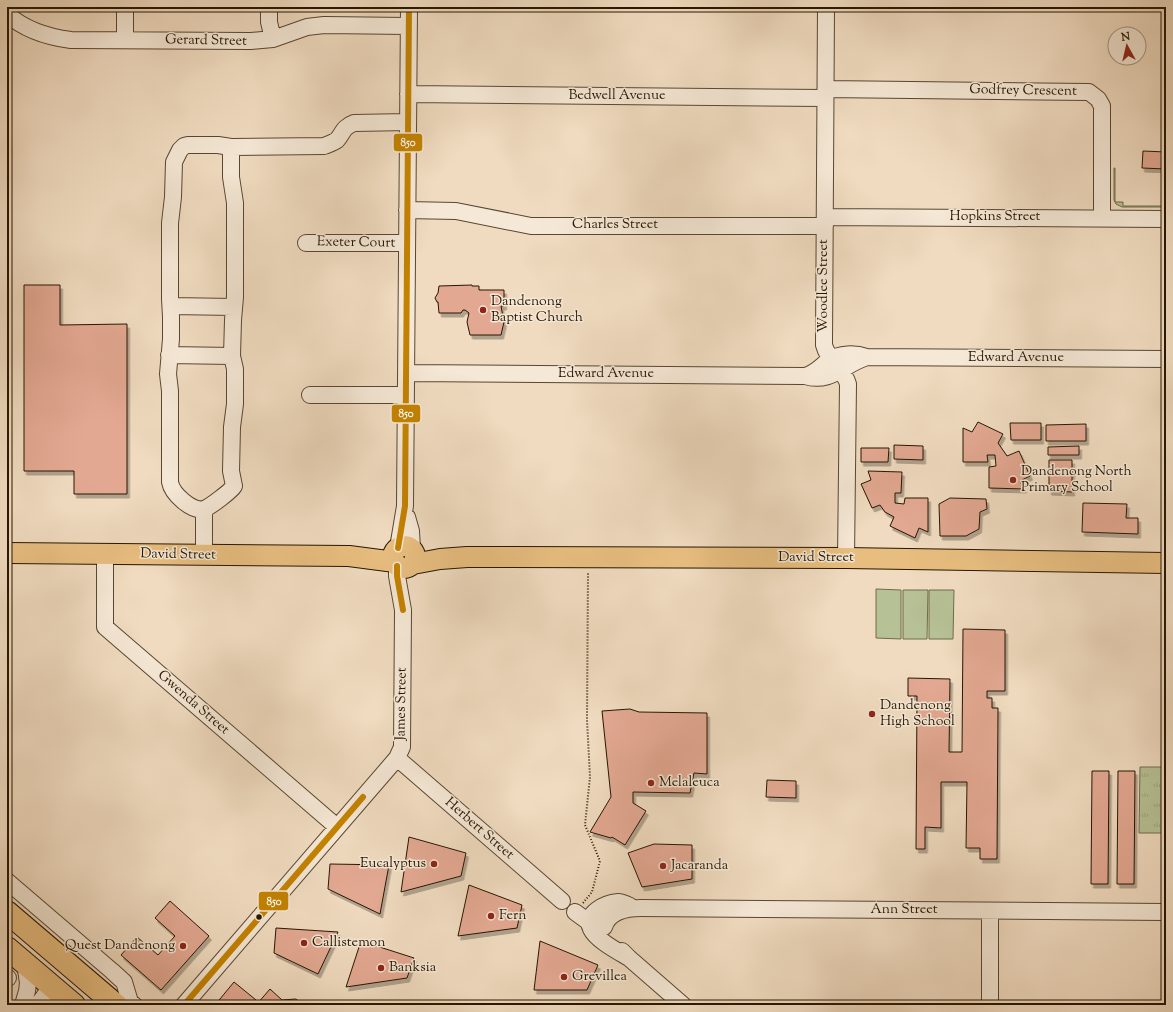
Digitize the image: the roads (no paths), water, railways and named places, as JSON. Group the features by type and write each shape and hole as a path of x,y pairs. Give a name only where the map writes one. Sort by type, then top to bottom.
{"highway":[{"path":"7,912 100,990 127,1004"},
{"path":"36,936 47,965 63,997"},
{"path":"13,954 63,997"}],"main road":[{"name":"David Street","path":"7,553 404,557 846,558 1166,563"}],"street":[{"path":"125,7 125,40"},
{"path":"269,7 269,22 273,39"},
{"name":"James Street","path":"184,1005 397,758 402,747 409,7"},
{"name":"Woodlee Street","path":"826,7 824,345 825,351 846,380 848,387 846,558"},
{"name":"Gerard Street","path":"7,14 24,26 40,33 56,38 70,40 251,41 273,39 307,27 324,25 409,26"},
{"name":"Godfrey Crescent","path":"825,93 1089,92 1098,99 1102,106 1102,218"},
{"name":"Bedwell Avenue","path":"408,94 825,93"},
{"path":"200,509 179,497 170,485 170,391 168,374 171,339 170,223 173,197 174,162 176,156 184,146 188,145 218,145 231,147 324,146 336,140 343,130 354,123 408,122"},
{"path":"200,509 228,492 234,486 232,471 232,426 235,404 235,369 232,356 235,297 235,203 231,177 231,147"},
{"name":"Charles Street","path":"407,210 456,210 531,226 825,221"},
{"name":"Hopkins Street","path":"825,221 1102,218 1166,219"},
{"name":"Exeter Court","path":"306,242 407,244"},
{"path":"170,306 234,307"},
{"path":"169,355 232,356"},
{"name":"Edward Avenue","path":"406,373 805,376 814,379 824,378 835,365 853,363 867,357 1166,359"},
{"path":"310,395 406,395"},
{"path":"200,509 200,555"},
{"name":"Gwenda Street","path":"105,554 105,627 337,827"},
{"name":"Herbert Street","path":"397,758 562,900"},
{"path":"7,881 124,982 127,1004"},
{"name":"Ann Street","path":"597,925 591,917 599,908 621,902 641,908 1166,912"},
{"path":"990,911 990,1005"},
{"path":"575,912 597,925 629,958 683,1005"},
{"path":"13,954 27,976 28,987 23,1005"},
{"path":"38,1005 49,988 63,997"}],"place":[{"name":"Dandenong Baptist Church","path":"483,310"},
{"name":"Dandenong North Primary School","path":"1013,480"},
{"name":"Dandenong High School","path":"872,714"},
{"name":"Melaleuca","path":"651,783"},
{"name":"Eucalyptus","path":"434,864"},
{"name":"Jacaranda","path":"663,866"},
{"name":"Fern","path":"491,916"},
{"name":"Callistemon","path":"304,943"},
{"name":"Quest Dandenong","path":"183,946"},
{"name":"Banksia","path":"381,968"},
{"name":"Grevillea","path":"564,977"}]}
